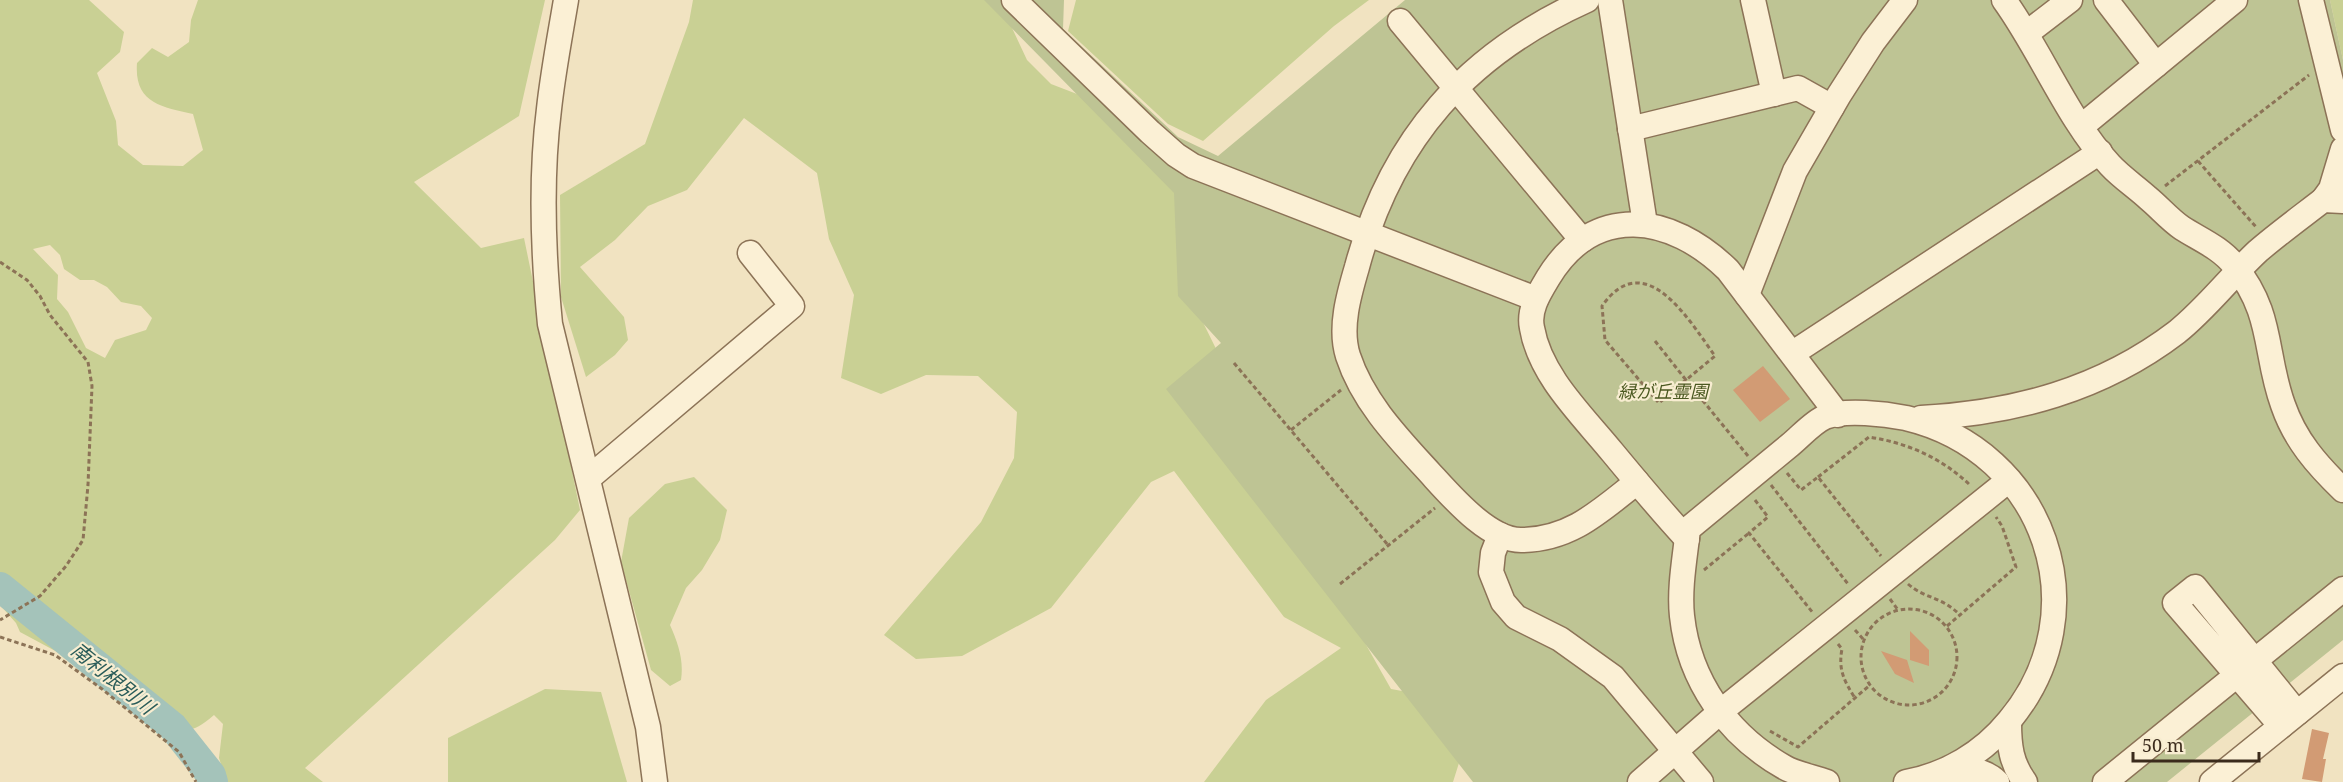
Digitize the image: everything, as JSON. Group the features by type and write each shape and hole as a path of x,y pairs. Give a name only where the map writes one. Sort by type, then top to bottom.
{"street":[{"path":"566,0 549,109 545,163 545,269 550,324 590,477 648,727 656,782"},
{"path":"1014,0 1176,155 1193,166 1536,299"},
{"path":"1587,0 1555,15 1512,40 1456,88 1409,143 1375,207 1365,234 1346,316 1347,353 1357,378 1391,429 1451,495 1471,514 1500,535 1521,541 1553,536 1579,527 1637,482"},
{"path":"1610,0 1645,224"},
{"path":"1753,0 1774,94"},
{"path":"1747,295 1795,171 1873,42 1905,0"},
{"path":"2004,0 2027,33 2082,126 2111,166 2181,227 2206,241 2238,271 2256,299 2266,323 2282,404 2298,438 2312,458 2343,490"},
{"path":"2027,33 2070,0"},
{"path":"2106,0 2156,65"},
{"path":"2082,126 2235,0"},
{"path":"2311,0 2343,130"},
{"path":"1400,21 1582,240"},
{"path":"1630,129 1798,88 1832,107"},
{"path":"1908,419 1948,417 2050,399 2102,378 2176,332 2209,304 2238,271 2269,243 2333,200 2331,189 2343,149"},
{"path":"1792,353 2100,152"},
{"path":"1687,539 1560,389 1535,343 1531,325 1536,299 1556,265 1582,240 1608,226 1625,223 1645,224 1675,233 1705,250 1728,270 1838,415"},
{"path":"590,477 792,306 750,253"},
{"path":"1827,782 1785,768 1745,741 1720,712 1692,662 1682,615 1688,529 1825,417 1889,414 1930,424 1968,442 2001,469 2027,502 2045,541 2054,582 2054,624 2043,665 2024,703 1998,736 1964,761 1925,778 1906,782"},
{"path":"1641,782 1675,749 1720,712 2009,480"},
{"path":"1500,535 1493,553 1491,572 1503,602 1516,617 1531,627 1560,639 1624,687 1701,782"},
{"path":"2195,587 2255,661 2289,720 2236,676 2175,603 2195,587"},
{"path":"2105,782 2343,589"},
{"path":"2212,782 2234,773 2289,720 2343,676"},
{"path":"2009,722 2009,749 2013,763 2025,782"},
{"path":"1942,771 1972,770 1988,774 1997,782"}],"path":[{"path":"2149,198 2326,62"},
{"path":"2198,161 2269,243"},
{"path":"0,262 27,280 40,296 51,315 88,362 92,386 83,540 66,566 40,596 1,619"},
{"path":"1644,283 1660,290 1680,309 1715,356 1686,380 1659,402 1605,340 1602,306 1614,290 1627,284 1644,283"},
{"path":"1655,342 1860,599"},
{"path":"1234,363 1388,545"},
{"path":"1291,430 1357,378"},
{"path":"1759,471 1801,490 1818,477 1894,572 1915,590 1939,598 1960,615"},
{"path":"1759,471 1768,517 1749,533 1842,650 1839,663 1843,678 1855,698"},
{"path":"1340,584 1451,495"},
{"path":"1904,608 1919,609 1935,615 1947,626 1955,641 1958,658 1955,674 1946,688 1934,699 1918,705 1901,705 1885,699 1870,685 1860,661 1861,646 1876,620 1889,612 1904,608"},
{"path":"0,637 55,655 102,689 179,752 196,782"}],"green space":[{"path":"0,0 89,0 124,32 120,52 97,73 116,121 118,145 143,165 183,166 203,150 193,114 170,109 152,101 145,95 137,76 137,63 152,48 168,57 189,42 191,20 198,0 545,0 519,116 414,182 481,248 524,238 580,510 555,540 305,768 323,782 227,782 219,758 223,724 214,715 199,726 187,730 156,720 146,693 122,693 94,680 74,661 20,632 16,623 0,605","holes":["50,245 60,255 64,269 80,280 94,280 107,287 121,302 141,306 152,318 146,330 115,340 105,358 86,348 68,312 57,299 58,275 33,249"]},
{"path":"693,0 991,0 1005,13 1027,60 1051,84 1077,94 1165,166 1187,222 1187,290 1334,588 1391,689 1463,702 1469,731 1453,782 1204,782 1266,700 1341,648 1284,617 1174,471 1151,482 1051,608 962,656 916,659 884,635 981,522 1014,458 1017,412 978,376 926,375 881,394 841,378 854,295 829,239 817,173 744,118 687,190 648,206 615,240 580,267 624,317 628,340 615,355 586,377 561,297 560,195 645,144 689,22"},
{"name":"緑が丘霊園","path":"984,0 1064,0 1063,29 1178,137 1218,156 1405,0 2330,0 2343,60 2343,640 2167,782 1473,782 1166,389 1221,343 1178,296 1174,193"},
{"path":"1076,0 1369,0 1334,26 1203,141 1168,124 1068,31"},
{"path":"2330,0 2343,0 2343,60"},
{"path":"694,477 727,510 720,540 702,570 686,588 670,625 680,652 682,673 681,680 670,686 651,670 621,562 629,518 665,484"},
{"path":"545,689 601,692 627,782 448,782 448,738"}],"building":[{"path":"1763,366 1790,399 1760,422 1733,390"},
{"path":"1910,631 1929,650 1929,666 1910,660"},
{"path":"1881,651 1907,660 1914,683 1895,674"},
{"path":"2312,729 2329,733 2323,759 2326,759 2322,782 2302,779"}],"waterway":[{"name":"南利根別川","path":"0,587 173,727 211,775 213,782"}]}
